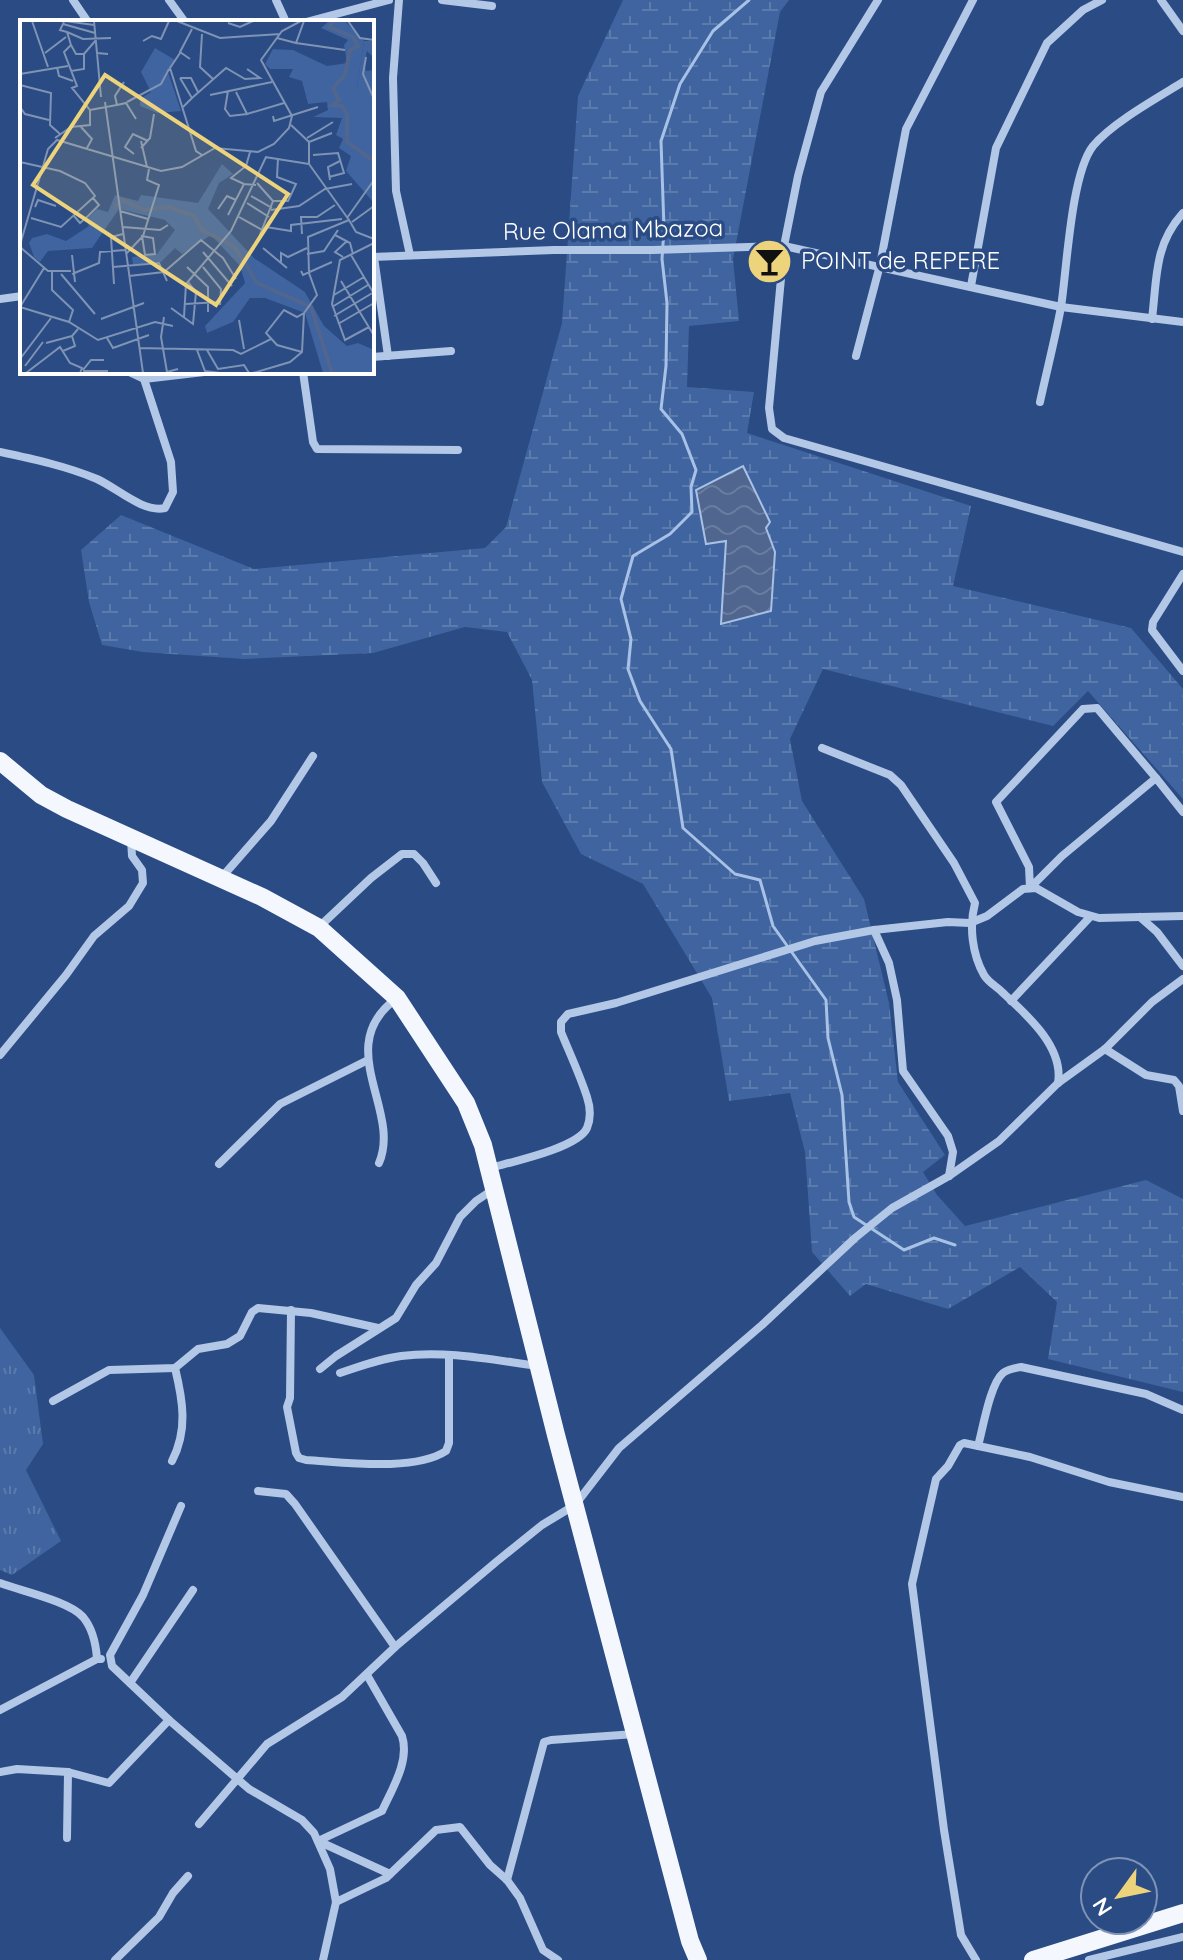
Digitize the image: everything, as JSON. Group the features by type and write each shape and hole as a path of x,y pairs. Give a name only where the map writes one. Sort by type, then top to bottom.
{"main road":[{"path":"0,761 41,795 221,878 319,928 397,998 466,1103 483,1145 635,1734 690,1941 698,1960"},
{"path":"1033,1960 1183,1913"}],"street":[{"path":"73,0 87,20"},
{"path":"169,0 184,20"},
{"path":"276,0 285,20"},
{"path":"312,20 358,4 389,0"},
{"path":"399,0 393,78 396,191 410,255"},
{"path":"442,0 492,6"},
{"path":"878,0 821,92 798,176 784,246 769,408 772,429 784,438 1183,552"},
{"path":"856,356 880,265 906,129 973,0"},
{"path":"971,286 996,148 1047,43 1083,10 1102,0"},
{"path":"1161,0 1183,31"},
{"path":"1040,402 1061,307 1074,207 1086,159 1098,141 1183,82"},
{"path":"1152,319 1161,246 1168,230 1183,213"},
{"name":"Rue Olama Mbazoa","path":"374,257 784,246 1061,307 1183,322"},
{"path":"374,264 388,356"},
{"path":"0,299 20,296"},
{"path":"374,357 451,351"},
{"path":"133,374 144,379 186,374"},
{"path":"303,374 313,442 317,449 458,450"},
{"path":"0,452 49,462 98,480 152,509 165,508 173,492 171,462 144,379"},
{"path":"1183,574 1153,622 1152,630 1183,671"},
{"path":"1030,888 1029,867 996,802 1083,709 1097,708 1183,812"},
{"path":"822,748 890,775 901,785 954,863 975,903 970,923 985,976 1056,1054 1061,1068 1058,1083"},
{"path":"221,878 271,821 313,756"},
{"path":"1030,888 1062,856 1156,778"},
{"path":"0,1055 94,936 129,906 143,883 142,870 132,856 131,839"},
{"path":"319,928 371,878 402,854 414,854 436,883"},
{"path":"489,1169 556,1148 575,1140 587,1130 590,1115 588,1099 561,1032 561,1022 568,1014 616,1003 815,941 874,930 948,922 970,923 987,916 1023,889 1036,888 1090,917 1183,916"},
{"path":"1011,1001 1090,917"},
{"path":"1140,917 1157,932 1183,966"},
{"path":"874,930 889,963 897,1000 903,1071 948,1136 953,1152 949,1176"},
{"path":"199,1824 267,1744 328,1708 395,1647 542,1525 575,1505 619,1448 762,1325 855,1238 892,1208 949,1176 999,1141 1058,1083 1105,1049 1152,1002 1183,979"},
{"path":"379,1163 383,1142 368,1060 368,1043 379,1014 397,998"},
{"path":"1105,1049 1146,1075 1174,1080 1179,1086 1183,1111"},
{"path":"219,1164 280,1104 368,1060"},
{"path":"320,1369 396,1318 416,1285 436,1263 460,1217 494,1188"},
{"path":"53,1401 109,1370 175,1368 198,1349 227,1344 240,1336 252,1312 258,1308 291,1310 378,1328"},
{"path":"291,1310 290,1398 287,1407 296,1453 306,1460 355,1465 421,1461 446,1451 449,1443 449,1355"},
{"path":"340,1373 383,1359 449,1355 538,1366"},
{"path":"978,1446 995,1385 1002,1374 1021,1367 1146,1394 1183,1410"},
{"path":"172,1461 180,1445 185,1421 175,1368"},
{"path":"976,1960 961,1935 912,1584 936,1479 962,1443 1030,1457 1109,1482 1183,1497"},
{"path":"258,1491 286,1494 295,1504 395,1647"},
{"path":"110,1660 143,1595 181,1506"},
{"path":"0,1583 69,1607 83,1616 95,1639 97,1659"},
{"path":"130,1683 193,1590"},
{"path":"0,1710 97,1659 110,1660 169,1720 259,1796 302,1820 318,1841 330,1869 336,1902 323,1960"},
{"path":"318,1841 382,1811 401,1769 402,1736 367,1675"},
{"path":"0,1772 17,1769 68,1772 109,1783 169,1720"},
{"path":"507,1880 544,1742 635,1734"},
{"path":"67,1838 68,1772"},
{"path":"336,1902 373,1886 390,1874 436,1830 460,1827 520,1898 543,1950 555,1960"},
{"path":"318,1841 390,1874"},
{"path":"115,1960 159,1917 173,1893 188,1876"},
{"path":"1089,1960 1183,1937"}],"green space":[{"path":"623,0 789,0 780,12 733,259 739,321 689,326 687,387 754,392 747,433 971,506 953,586 1131,628 1183,689 1183,799 1088,691 1053,726 823,669 790,739 802,801 864,899 889,1003 898,1082 945,1155 923,1172 937,1195 965,1226 1146,1180 1183,1199 1183,1392 1048,1359 1057,1302 1020,1267 948,1309 866,1284 850,1296 812,1252 805,1152 790,1093 729,1101 712,998 643,884 581,854 542,782 532,680 507,632 465,627 373,653 244,659 143,652 102,645 89,602 81,550 121,515 254,569 485,548 506,527 562,323 578,96"},
{"path":"0,1328 34,1375 43,1444 26,1470 61,1541 12,1575 0,1570"}],"water":[{"path":"743,466 770,522 766,528 775,552 771,611 721,624 726,541 706,544 696,490"}],"waterway":[{"path":"749,0 713,31 680,84 661,141 662,259 667,303 666,366 661,409 682,434 696,470 691,487 692,512 670,534 633,556 621,599 631,639 628,669 640,701 671,749 683,828 735,874 760,880 773,926 826,1000 828,1038 842,1095 849,1202 854,1217 904,1250 934,1238 955,1245"}],"place":[{"name":"POINT de REPERE","path":"770,261"}]}
